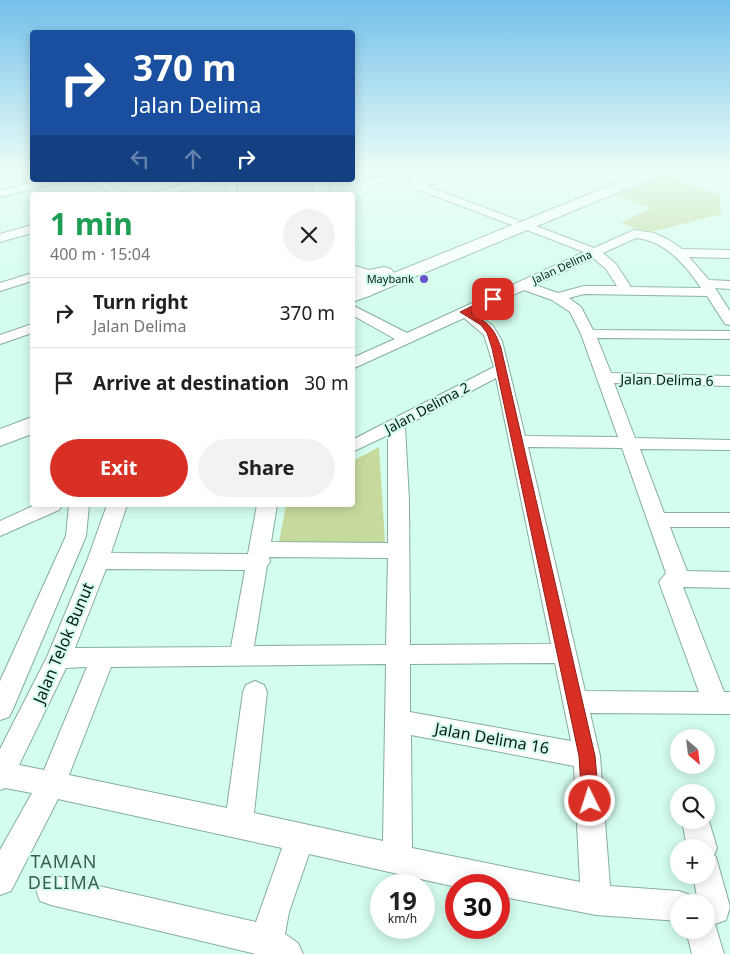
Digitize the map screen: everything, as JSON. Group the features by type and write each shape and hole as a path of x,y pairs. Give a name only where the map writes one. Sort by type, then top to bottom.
{"highway":[{"path":"355,287 368,276 384,273"},
{"path":"0,426 30,414"},
{"path":"0,438 30,425"}],"main road":[{"path":"355,287 533,217"},
{"path":"384,273 535,217"}],"street":[{"path":"501,217 594,252 611,267 626,290"},
{"path":"0,238 30,230"},
{"path":"634,234 645,235 663,242 679,253 691,264 730,321"},
{"name":"Jalan Delima","path":"355,363 634,234"},
{"path":"679,253 730,254"},
{"path":"0,280 30,271"},
{"path":"0,287 30,278"},
{"path":"524,285 557,297 576,310 588,334 679,579"},
{"path":"557,297 584,290 707,288 730,285"},
{"path":"355,311 406,339"},
{"path":"464,312 484,323 489,329 497,348 502,369 587,756 596,900"},
{"path":"0,340 30,329"},
{"path":"588,334 730,335"},
{"path":"0,346 30,336"},
{"name":"Jalan Delima 2","path":"355,446 502,369"},
{"name":"Jalan Delima 6","path":"604,378 730,381"},
{"path":"396,425 399,501 397,859"},
{"path":"518,441 730,444"},
{"path":"0,529 48,507"},
{"path":"0,709 76,536 79,507"},
{"name":"Jalan Telok Bunut","path":"1,775 59,658 98,561 116,507"},
{"path":"241,656 267,507"},
{"path":"657,520 730,520"},
{"path":"98,561 399,551"},
{"path":"574,702 723,703 670,582 674,579 730,580"},
{"path":"59,658 564,653"},
{"path":"0,880 52,784 103,658"},
{"path":"239,824 255,692"},
{"name":"Jalan Delima 16","path":"397,721 587,756"},
{"path":"1,775 52,784 506,883 596,900 670,905"},
{"path":"51,890 283,951 274,912 300,838"},
{"path":"708,954 710,939"}],"green space":[{"path":"634,217 711,217 647,233 621,223"},
{"path":"379,447 385,542 279,542 286,507 355,507 355,460"}],"place":[{"name":"Maybank","path":"424,279"}],"district":[{"name":"TAMAN DELIMA","path":"64,872"}],"route":[{"path":"493,299 464,312 484,323 489,329 497,348 587,756 590,801"}]}
